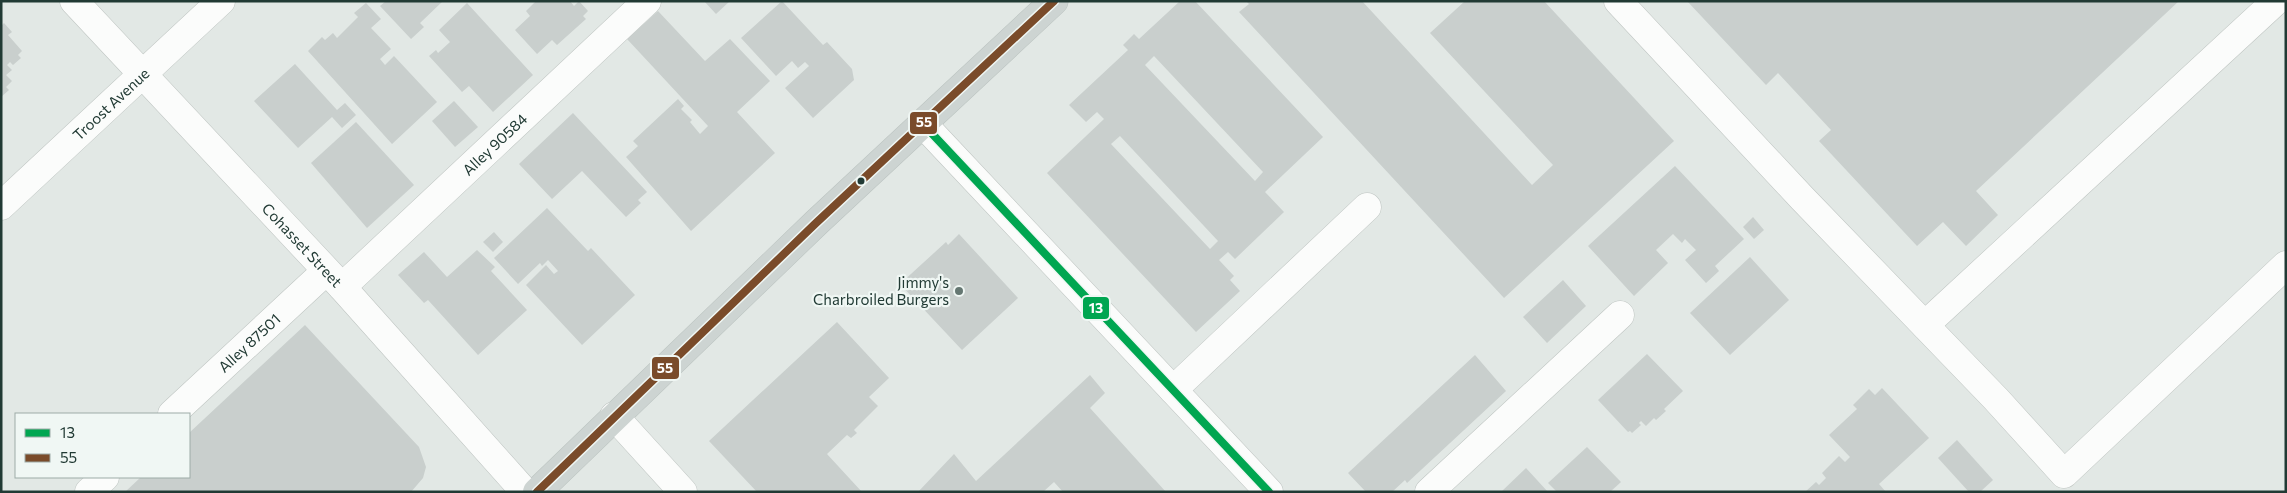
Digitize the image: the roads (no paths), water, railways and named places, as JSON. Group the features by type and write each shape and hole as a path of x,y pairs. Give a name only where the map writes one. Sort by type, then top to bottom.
{"main road":[{"path":"537,492 614,416 1054,1"}],"street":[{"name":"Cohasset Street","path":"74,1 141,75 334,279 525,492"},
{"name":"Troost Avenue","path":"1,206 221,1"},
{"name":"Alley 90584","path":"334,279 647,1"},
{"path":"1618,1 1808,205 1925,325 2064,474 2286,265"},
{"path":"1925,325 2276,1"},
{"path":"923,124 1268,492"},
{"path":"1173,390 1367,207"},
{"name":"Alley 87501","path":"173,413 334,279"},
{"path":"1430,492 1620,315"},
{"path":"614,416 683,492"}],"place":[{"name":"Jimmy's Charbroiled Burgers","path":"959,291"}]}
